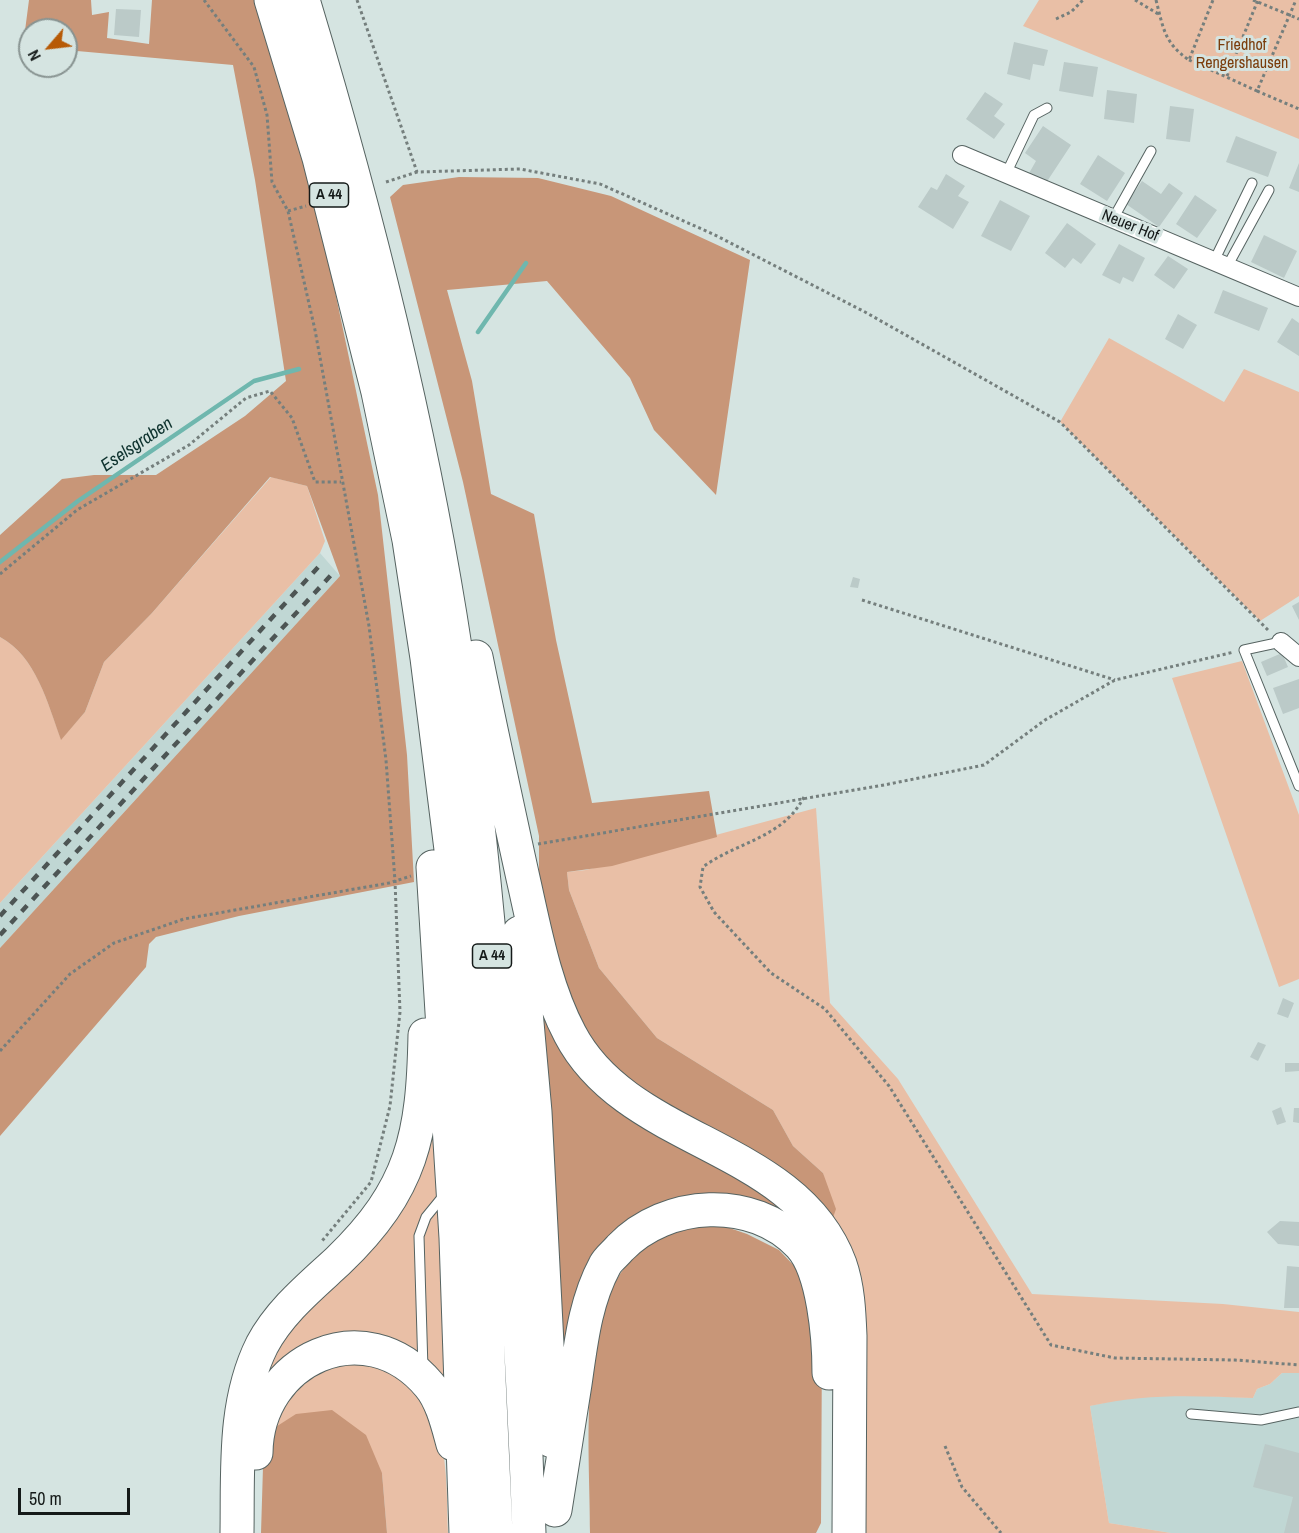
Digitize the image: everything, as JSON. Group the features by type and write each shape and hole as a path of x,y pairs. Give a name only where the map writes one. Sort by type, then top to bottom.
{"highway":[{"name":"A 44","path":"271,0 392,388 450,615 479,826 503,1074 523,1371 529,1533"},
{"name":"A 44","path":"303,0 349,150 382,279 409,540 462,937 477,1113 496,1533"},
{"path":"392,388 447,516 504,794 537,940 552,992 570,1034 588,1062 614,1088 641,1107 782,1189 805,1210 826,1236 840,1265 848,1303 850,1336 849,1533"},
{"path":"237,1533 241,1417 253,1366 263,1343 296,1302 354,1246 372,1224 402,1180 412,1156 419,1121 424,1061 421,726 382,450 392,388"},
{"path":"504,794 535,1112 556,1522"},
{"path":"423,880 453,1184 466,1523"},
{"path":"556,1522 586,1309 606,1263 631,1237 656,1222 691,1211 722,1210 753,1214 776,1226 802,1246 815,1275 823,1304 829,1347 829,1533"},
{"path":"254,1533 256,1445 260,1420 290,1372 312,1358 336,1350 362,1347 387,1352 410,1367 431,1386 446,1419 454,1448 466,1523"}],"street":[{"name":"Neuer Hof","path":"962,155 1222,262 1299,297"},
{"path":"1281,642 1299,657"}],"lane":[{"path":"1006,174 1034,115 1047,108"},
{"path":"1113,219 1151,151"},
{"path":"1222,262 1252,183"},
{"path":"1222,262 1269,190"},
{"path":"1281,642 1244,650 1299,786"},
{"path":"423,1379 419,1236 426,1217 453,1184"},
{"path":"1191,1414 1261,1420 1299,1412"}],"path":[{"path":"204,0 254,67 267,115 272,182 288,211 315,330 369,626 386,760 395,881 400,1011 390,1106 371,1182 321,1242"},
{"path":"357,0 417,172"},
{"path":"1056,19 1071,12 1083,0"},
{"path":"1135,0 1160,15"},
{"path":"1156,0 1169,44 1189,60 1299,109"},
{"path":"1189,60 1213,0"},
{"path":"1253,0 1299,19"},
{"path":"1257,91 1296,0"},
{"path":"1227,76 1258,1"},
{"path":"386,182 417,172 520,169 600,184 714,234 865,312 1060,422 1281,642"},
{"path":"288,211 316,203"},
{"path":"0,574 77,510 189,445 246,398 270,391 291,418 315,482 341,482"},
{"path":"862,600 1115,680"},
{"path":"535,845 884,785 984,765 1045,720 1115,680 1244,650"},
{"path":"804,797 796,814 758,840 715,858 703,867 700,887 714,912 771,973 825,1009 889,1086 1051,1345 1115,1358 1235,1360 1299,1365"},
{"path":"0,1051 70,974 114,943 184,919 395,881 423,880"},
{"path":"945,1446 962,1487 1001,1533"}],"shaded area":[{"path":"29,0 91,0 92,15 109,12 107,38 149,44 152,0 254,0 318,211 378,495 407,755 414,882 239,916 156,937 149,944 146,967 0,1136 0,948 340,576 307,486 270,477 152,613 104,662 85,712 61,740 32,668 12,645 0,637 0,535 62,479 94,475 156,475 245,416 286,381 255,180 233,65 78,51 78,18 27,18"},
{"path":"459,177 538,178 611,196 750,260 716,495 654,430 630,378 547,281 447,290 472,381 491,494 534,514 556,640 592,803 709,791 717,837 612,866 567,872 569,890 599,968 657,1038 773,1110 793,1146 823,1173 836,1209 820,1255 677,1203 572,1328 560,1356 539,1002 539,836 463,482 390,197 403,185"},
{"path":"320,553 340,576 0,948 0,903"},
{"path":"715,1223 747,1234 779,1250 803,1275 822,1339 821,1523 816,1533 590,1533 591,1376 597,1335 608,1298 625,1267 650,1244 673,1233"},
{"path":"1282,1373 1299,1373 1299,1533 1171,1533 1109,1523 1090,1406 1125,1398 1166,1394 1253,1398 1257,1389 1270,1384"},
{"path":"332,1410 366,1435 382,1473 387,1533 261,1533 263,1467 271,1430 296,1414"}],"green space":[{"name":"Friedhof Rengershausen","path":"1039,0 1299,0 1299,139 1023,26"},
{"path":"1109,338 1224,402 1244,369 1299,392 1299,596 1260,621 1060,422"},
{"path":"271,477 307,486 325,541 320,553 0,903 0,637 12,645 32,668 61,739 85,712 104,662 152,613"},
{"path":"1242,661 1299,815 1299,979 1279,987 1172,678"},
{"path":"816,808 830,1003 898,1079 1032,1294 1223,1304 1299,1312 1299,1373 1282,1373 1270,1384 1257,1389 1253,1398 1152,1397 1090,1406 1109,1523 1171,1533 858,1533 831,1226 823,1173 793,1146 773,1110 657,1038 599,968 569,890 567,872 586,870"},
{"path":"428,1121 436,1132 447,1404 380,1342 251,1404 263,1368"},
{"path":"375,1361 400,1377 418,1394 431,1413 444,1456 448,1533 387,1533 382,1473 271,1430 278,1407 318,1367"}],"building":[{"path":"116,9 141,10 139,37 114,35"},
{"path":"1014,42 1048,50 1044,66 1033,64 1030,80 1007,74"},
{"path":"1064,62 1098,67 1093,97 1059,91"},
{"path":"1107,90 1137,94 1134,123 1104,119"},
{"path":"985,92 1003,104 994,116 1005,124 994,139 966,119"},
{"path":"1170,106 1194,109 1190,142 1166,139"},
{"path":"1043,126 1071,145 1044,186 1028,175 1036,161 1025,153"},
{"path":"1236,136 1277,152 1268,177 1226,162"},
{"path":"1098,155 1125,173 1107,201 1080,184"},
{"path":"1299,163 1299,192 1289,188"},
{"path":"946,174 965,186 958,196 969,202 953,229 918,207 931,187 937,190"},
{"path":"1142,181 1161,194 1169,183 1183,193 1159,227 1126,204"},
{"path":"1195,195 1217,210 1197,238 1176,224"},
{"path":"1000,200 1030,216 1011,251 981,236"},
{"path":"1067,223 1096,244 1081,264 1073,258 1065,268 1045,253"},
{"path":"1264,235 1297,251 1284,278 1251,262"},
{"path":"1119,244 1145,258 1133,282 1123,277 1120,284 1102,275"},
{"path":"1168,256 1188,269 1174,289 1154,275"},
{"path":"1223,290 1268,308 1259,331 1214,313"},
{"path":"1178,314 1197,325 1183,349 1165,339"},
{"path":"1292,318 1299,323 1299,356 1277,342"},
{"path":"853,577 860,579 858,588 850,587"},
{"path":"1299,602 1299,620 1292,606"},
{"path":"1282,653 1288,667 1267,676 1261,662"},
{"path":"1299,679 1299,708 1283,714 1273,688"},
{"path":"1283,998 1294,1003 1288,1018 1277,1014"},
{"path":"1258,1042 1266,1045 1258,1061 1250,1057"},
{"path":"1285,1063 1299,1063 1299,1071 1285,1072"},
{"path":"1281,1107 1286,1122 1277,1125 1272,1111"},
{"path":"1294,1108 1299,1108 1299,1123 1293,1122"},
{"path":"1280,1221 1299,1222 1299,1246 1278,1244 1267,1232"},
{"path":"1287,1266 1299,1267 1299,1308 1284,1308"},
{"path":"1265,1444 1299,1453 1299,1533 1284,1533 1293,1497 1253,1487"}],"waterway":[{"name":"Eselsgraben","path":"478,332 526,263"},
{"name":"Eselsgraben","path":"0,562 78,501 254,381 299,369"}],"railway":[{"path":"0,916 321,564"},
{"path":"0,935 333,573"}]}
